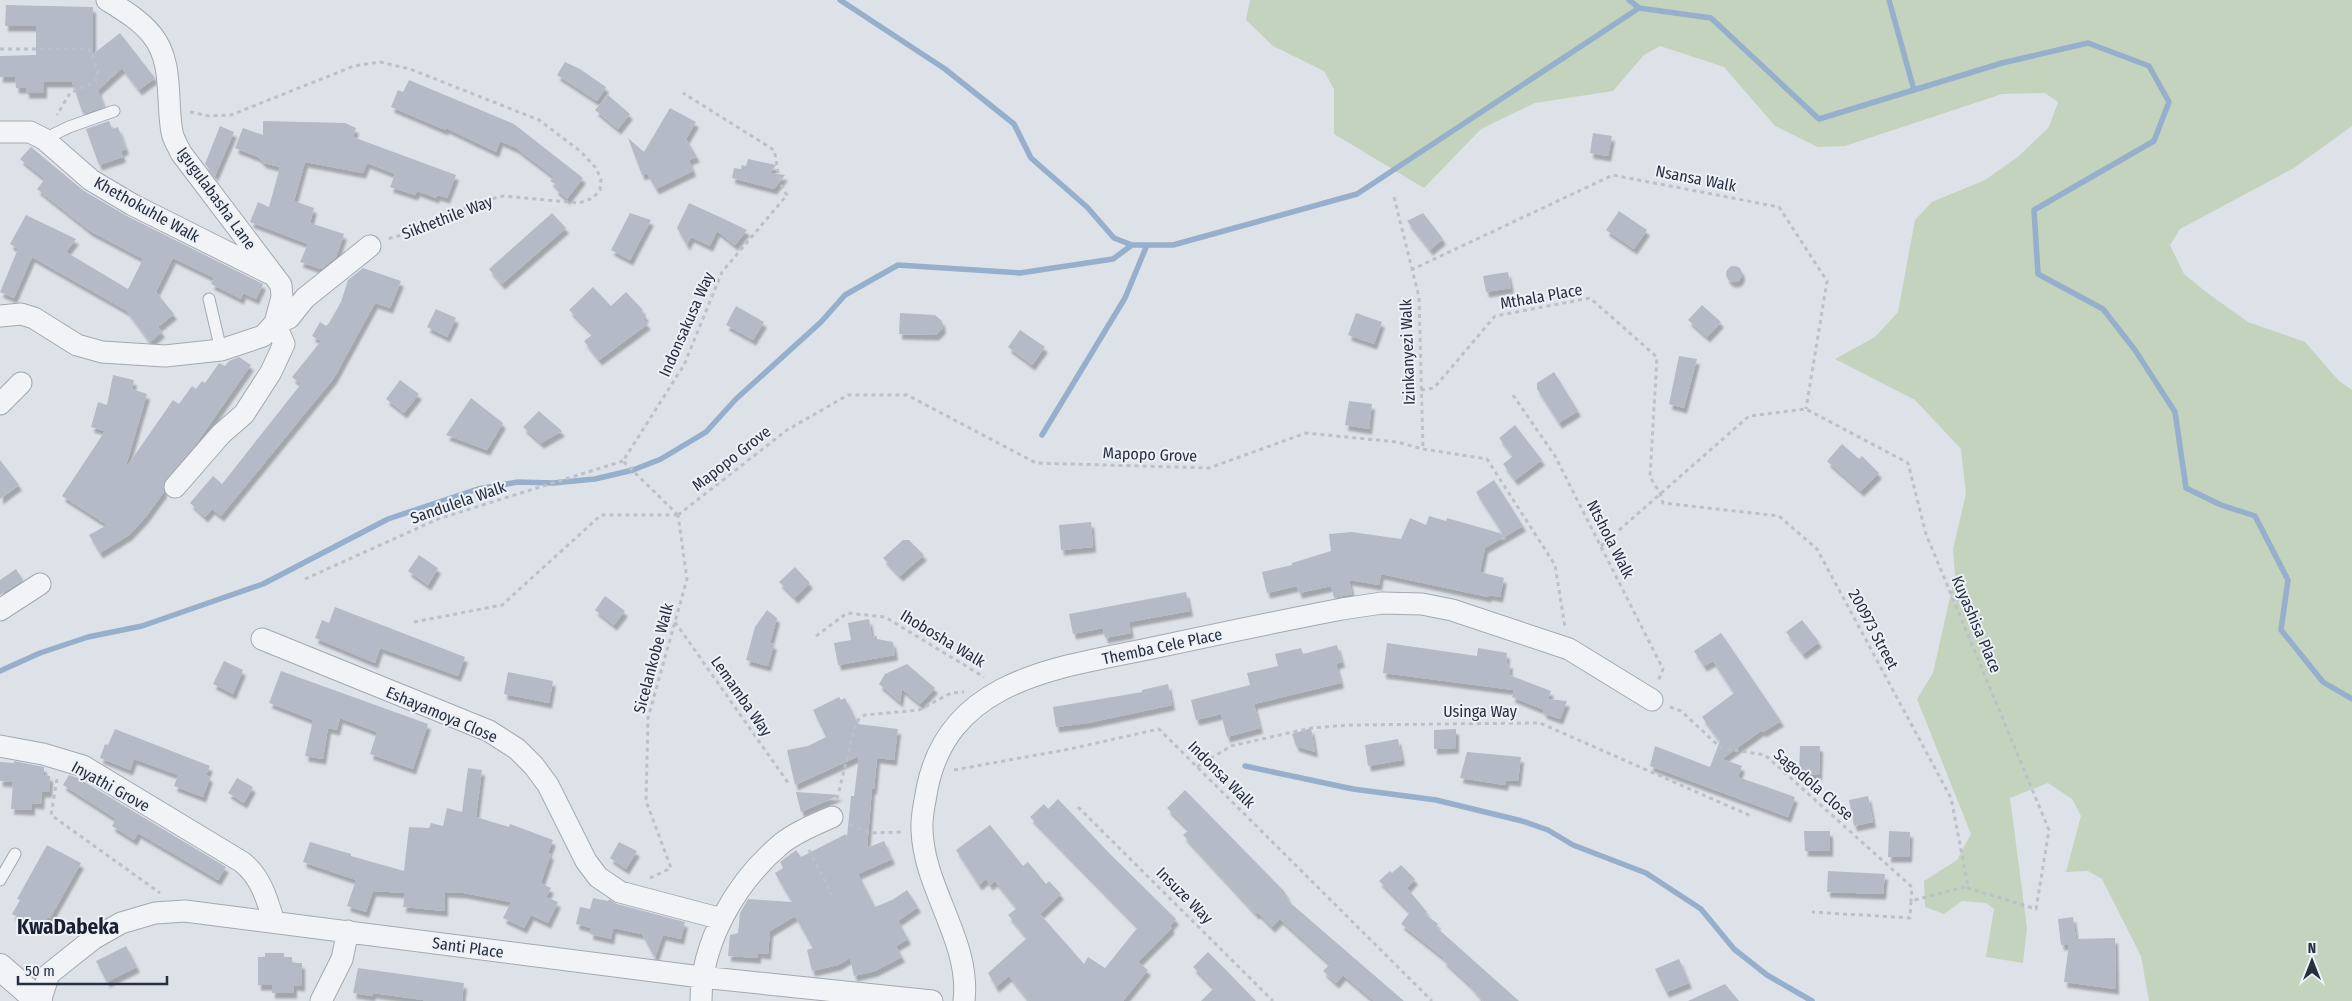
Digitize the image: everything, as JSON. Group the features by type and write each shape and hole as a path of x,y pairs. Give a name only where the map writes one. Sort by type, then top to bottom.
{"street":[{"name":"Igugulabasha Lane","path":"107,0 134,17 153,36 163,55 169,84 172,133 181,153 281,285 282,297 275,323"},
{"name":"Khethokuhle Walk","path":"0,132 30,132 44,139 92,180 133,205 272,274"},
{"path":"0,316 21,314 34,318 77,345 102,352 165,356 221,350 263,336 275,323 289,318 305,298 370,246"},
{"path":"175,486 221,434 244,414 272,372 284,344 275,323"},
{"path":"0,404 21,383"},
{"path":"0,610 40,584"},
{"name":"Themba Cele Place","path":"964,1001 965,989 960,952 935,888 922,830 930,774 936,754 945,740 982,701 1002,688 1028,676 1342,609 1382,604 1422,604 1452,610 1569,649 1652,700"},
{"name":"Eshayamoya Close","path":"262,639 489,731 517,749 534,766 548,785 586,861 598,878 620,892 722,919"},
{"path":"0,746 60,758"},
{"name":"Inyathi Grove","path":"60,758 83,766 242,862 252,870 264,891 274,922"},
{"path":"701,1001 701,977 708,952 722,919 746,881 766,858 782,844 801,831 832,817"},
{"name":"Santi Place","path":"39,1001 49,974 93,939 121,922 155,913 185,911 701,977 932,1001"},
{"path":"321,1001 342,959 348,931"},
{"path":"0,967 39,1001"}],"lane":[{"path":"44,139 69,127 114,111"},
{"path":"209,299 221,350"},
{"path":"0,880 15,854"}],"path":[{"path":"0,49 89,49 98,70 95,82 70,93 44,139"},
{"name":"Sikhethile Way","path":"170,107 209,116 230,115 288,94 354,66 380,62 410,69 539,120 580,151 596,168 601,179 600,190 592,198 579,203 503,196 478,202 424,229 370,246"},
{"name":"Indonsakusa Way","path":"624,461 684,365 722,272 787,195 780,186 774,150 683,93"},
{"name":"Nsansa Walk","path":"1411,270 1613,175 1779,207 1827,280 1806,409"},
{"name":"Izinkanyezi Walk","path":"1394,197 1419,297 1423,449"},
{"name":"Mthala Place","path":"1421,390 1434,388 1494,316 1590,298 1657,357 1650,477 1660,493"},
{"name":"Mapopo Grove","path":"678,515 787,430 848,395 907,395 1036,462 1209,468 1306,433 1397,442 1423,449 1487,459 1555,565 1569,649"},
{"name":"Ntshola Walk","path":"1513,396 1555,456 1663,669 1652,700"},
{"path":"1601,546 1748,416 1806,409"},
{"name":"Kuyashisa Place","path":"1806,409 1908,463 1926,534 2049,830 2036,909 1968,888 1968,886"},
{"path":"624,461 678,515"},
{"name":"Sandulela Walk","path":"305,579 438,519 624,461"},
{"name":"200973 Street","path":"1660,493 1662,503 1779,516 1817,549 1951,798 1968,886"},
{"path":"414,622 502,606 600,515 678,515"},
{"name":"Sicelankobe Walk","path":"620,892 671,868 646,801 648,718 687,578 678,515"},
{"name":"Ihobosha Walk","path":"816,636 847,613 885,617 1002,688"},
{"name":"Lemamba Way","path":"675,622 789,784"},
{"path":"922,830 871,833 832,817 855,726 858,720 865,715 919,710 950,693 968,693 982,701"},
{"name":"Sagodola Close","path":"1652,700 1681,711 1721,748 1765,755 1912,887 1911,901"},
{"name":"Usinga Way","path":"1197,767 1231,746 1311,728 1349,725 1540,723 1751,816"},
{"name":"Indonsa Walk","path":"930,774 1070,749 1159,729 1432,1001"},
{"name":"Inyathi Grove","path":"60,758 51,815 185,911"},
{"name":"Insuze Way","path":"1078,807 1273,1001"},
{"path":"801,831 832,895"},
{"path":"1812,912 1910,918 1911,901 1968,886"}],"green space":[{"path":"1250,0 2352,0 2352,126 2294,168 2180,229 2170,245 2184,274 2210,295 2248,322 2305,342 2339,381 2352,390 2352,1001 2149,1001 2141,956 2102,879 2088,871 2066,872 2081,816 2072,799 2048,783 2010,798 2027,928 2023,963 1986,957 1994,909 1986,903 1962,901 1944,914 1925,907 1924,881 1957,860 1971,834 1917,699 1933,673 1955,575 1953,549 1966,494 1961,449 1915,400 1835,359 1875,337 1898,312 1915,220 1932,202 1985,180 2019,156 2049,127 2058,102 2045,93 2002,94 1845,146 1818,147 1775,126 1724,67 1660,46 1644,55 1613,91 1535,103 1481,129 1424,188 1334,134 1334,89 1324,71 1273,46 1246,20"}],"building":[{"path":"6,5 93,7 93,54 120,33 155,78 139,90 122,68 98,90 104,107 83,114 72,82 44,82 44,93 26,93 26,88 16,88 15,77 0,77 0,56 36,55 36,26 5,26"},
{"path":"565,62 580,69 606,87 597,101 557,75"},
{"path":"409,80 514,124 583,178 567,199 555,189 557,185 550,181 554,177 516,148 500,141 496,152 446,128 445,130 391,107 398,90 403,92"},
{"path":"608,95 630,114 618,129 595,110"},
{"path":"670,108 696,122 686,139 697,157 689,160 693,171 656,189 647,173 642,175 628,138 644,152"},
{"path":"109,121 112,129 118,127 126,149 121,151 123,157 99,165 86,129"},
{"path":"263,121 345,123 356,128 353,137 456,175 447,198 437,195 436,198 417,191 415,195 390,187 395,174 367,163 363,173 305,162 294,201 314,208 310,223 344,234 336,257 321,269 300,262 308,244 250,222 258,202 269,207 280,167 264,163 258,157 235,148 243,128 263,135"},
{"path":"220,126 234,132 215,176 205,164"},
{"path":"1593,133 1612,136 1608,156 1590,153"},
{"path":"31,147 84,191 127,216 263,284 256,299 243,293 241,299 211,284 214,278 173,258 156,292 174,314 158,327 162,332 150,342 127,311 32,257 14,298 0,292 18,249 10,244 26,215 76,239 66,252 128,289 143,259 90,231 37,189 45,179 20,159"},
{"path":"748,159 776,165 770,173 785,175 774,189 732,178 734,168 741,169 742,165 746,166"},
{"path":"689,203 747,230 735,245 717,231 710,246 691,237 687,245 677,228"},
{"path":"1619,211 1647,230 1634,249 1606,230"},
{"path":"552,213 566,228 502,284 489,269"},
{"path":"630,213 651,220 630,260 611,250"},
{"path":"1423,213 1443,239 1430,250 1407,221"},
{"path":"1734,266 1740,268 1742,274 1740,280 1734,282 1728,280 1726,274 1728,268"},
{"path":"363,268 401,281 390,308 375,303 334,378 221,516 212,509 205,517 190,503 213,476 222,484 301,384 292,377 321,341 312,336 320,322 326,326 329,323 341,302 348,280"},
{"path":"1508,272 1511,288 1486,292 1483,276"},
{"path":"593,287 611,306 626,292 643,310 641,311 646,316 643,319 648,324 599,360 584,341 593,334 569,310"},
{"path":"1702,305 1721,322 1707,337 1688,320"},
{"path":"736,306 764,322 753,340 726,325"},
{"path":"436,309 456,318 447,337 427,327"},
{"path":"900,313 935,315 942,321 943,328 936,335 899,334"},
{"path":"1356,313 1382,322 1374,344 1348,335"},
{"path":"1020,330 1045,347 1032,365 1008,347"},
{"path":"1679,356 1697,359 1684,408 1669,404"},
{"path":"239,357 251,365 196,444 166,479 163,485 164,492 145,518 129,535 100,553 89,535 107,525 62,496 105,431 91,427 98,402 107,405 113,375 134,380 132,389 147,394 125,469 173,400 179,404 192,386 196,389 202,381 205,383 219,363 225,366 229,361"},
{"path":"1554,372 1578,411 1559,423 1537,389 1537,383"},
{"path":"400,380 419,394 404,413 386,399"},
{"path":"471,398 503,423 487,450 446,435"},
{"path":"1349,401 1372,404 1369,429 1345,425"},
{"path":"539,411 562,431 541,443 523,427"},
{"path":"1515,425 1542,460 1515,480 1503,464 1513,456 1499,438"},
{"path":"1842,444 1859,459 1862,456 1879,473 1861,491 1827,461"},
{"path":"0,460 19,485 0,499"},
{"path":"1494,480 1523,526 1485,548 1480,572 1504,578 1500,597 1489,595 1488,597 1381,574 1379,585 1349,580 1352,594 1334,598 1331,586 1299,593 1297,586 1267,593 1262,572 1292,565 1292,563 1331,551 1329,534 1352,532 1401,539 1410,518 1426,525 1429,516 1446,521 1447,518 1503,534 1476,492"},
{"path":"1091,522 1093,547 1061,550 1059,525"},
{"path":"903,540 909,540 924,555 900,576 883,558"},
{"path":"419,555 438,568 428,585 408,571"},
{"path":"795,567 810,583 795,598 779,582"},
{"path":"16,569 23,580 0,595 0,580"},
{"path":"1186,592 1190,611 1129,622 1131,633 1105,638 1103,628 1073,634 1069,614"},
{"path":"605,596 625,611 614,625 595,610"},
{"path":"335,607 465,657 458,676 380,648 375,663 315,638 322,620 329,623"},
{"path":"767,610 777,618 770,643 774,644 768,666 746,660 755,627"},
{"path":"869,619 872,637 877,636 877,639 893,642 895,655 838,665 834,643 851,640 848,623"},
{"path":"1802,620 1819,642 1803,654 1786,632"},
{"path":"1721,633 1781,721 1763,732 1762,730 1722,759 1742,766 1738,777 1795,797 1788,817 1650,766 1655,746 1710,767 1720,741 1702,717 1734,693 1713,661 1704,666 1694,651"},
{"path":"1387,643 1477,656 1478,648 1507,653 1506,663 1510,663 1509,675 1551,691 1548,699 1567,701 1560,719 1543,713 1544,710 1512,697 1514,690 1383,673"},
{"path":"1337,645 1342,662 1336,664 1341,683 1254,704 1260,728 1227,737 1221,714 1196,720 1191,700 1250,685 1247,673 1278,666 1275,654 1301,648 1303,654"},
{"path":"224,661 243,670 233,694 213,684"},
{"path":"907,664 935,688 920,704 902,689 900,702 879,684 885,674"},
{"path":"281,671 428,724 413,769 370,754 377,732 340,718 337,730 328,728 323,759 305,756 313,720 269,703"},
{"path":"508,672 553,681 549,703 504,694"},
{"path":"1168,684 1172,705 1088,723 1056,727 1053,707 1142,692 1142,690"},
{"path":"839,697 841,700 845,698 858,724 898,729 894,760 877,758 874,789 872,789 867,848 884,841 892,859 858,874 875,907 892,900 907,890 918,907 898,921 908,939 896,946 902,957 875,971 854,976 850,958 838,965 812,971 807,950 813,948 795,916 770,931 768,954 758,953 758,958 728,956 730,935 738,933 740,913 748,899 792,902 775,873 783,868 780,862 796,850 801,857 846,834 847,837 851,796 854,796 859,756 795,785 787,750 808,746 826,737 813,710"},
{"path":"1311,728 1315,752 1296,746 1292,734"},
{"path":"115,729 210,766 206,775 210,777 203,797 174,786 178,775 134,759 130,770 100,758 105,744 108,745"},
{"path":"1456,729 1456,748 1434,749 1434,730"},
{"path":"1398,739 1402,760 1368,766 1365,745"},
{"path":"1800,746 1820,746 1819,775 1799,774"},
{"path":"1467,752 1521,757 1518,781 1506,780 1505,785 1460,778"},
{"path":"14,761 44,767 44,775 50,776 49,792 42,792 41,804 32,803 32,810 11,809 13,782 0,781 0,762 14,763"},
{"path":"468,768 482,770 476,817 509,827 510,824 553,840 548,853 551,854 541,883 551,888 546,897 558,902 548,923 531,915 524,928 503,918 511,902 464,893 445,892 445,911 403,907 405,893 373,891 366,912 347,906 356,880 303,862 310,842 404,871 409,827 429,828 431,823 443,826 447,808 462,812"},
{"path":"69,775 78,778 226,867 218,880 138,833 134,840 112,826 116,819 63,785"},
{"path":"237,778 253,787 244,803 228,793"},
{"path":"1185,790 1284,891 1288,898 1287,900 1404,1001 1374,1001 1343,975 1336,983 1323,971 1330,964 1280,919 1272,927 1258,913 1256,914 1183,835 1189,830 1167,808"},
{"path":"796,792 840,795 801,812"},
{"path":"1868,796 1873,822 1854,826 1849,800"},
{"path":"1058,799 1176,919 1170,926 1172,928 1138,962 1148,970 1123,1001 1029,1001 1009,976 996,987 988,973 1027,938 1008,915 1017,908 995,881 990,885 986,879 979,885 956,850 990,825 1023,866 1028,862 1046,884 1049,881 1061,894 1040,914 1084,964 1088,957 1105,968 1138,927 1030,817 1044,804 1048,809"},
{"path":"1804,831 1830,831 1830,851 1805,851"},
{"path":"1889,831 1910,832 1909,857 1888,857"},
{"path":"619,842 637,851 626,869 610,858"},
{"path":"47,845 81,863 50,918 48,917 40,929 12,914 20,900 17,899"},
{"path":"1401,865 1415,879 1407,888 1427,912 1425,914 1438,924 1436,927 1519,1001 1483,1001 1469,984 1443,960 1445,959 1401,924 1410,912 1379,881 1390,871 1392,873"},
{"path":"1828,871 1885,874 1883,894 1827,892"},
{"path":"593,898 608,901 609,899 617,904 685,922 681,939 663,935 655,958 642,934 613,928 611,939 590,934 591,928 576,924 580,907 590,909"},
{"path":"2073,917 2076,939 2115,938 2116,989 2064,982 2069,944 2061,945 2058,919"},
{"path":"126,946 137,967 107,982 96,961"},
{"path":"1208,952 1256,1001 1201,1001 1214,988 1193,967"},
{"path":"265,953 284,953 284,957 292,957 292,963 302,963 302,986 294,985 294,993 272,993 272,985 258,985 258,957 265,957"},
{"path":"1679,959 1689,983 1666,992 1655,969"},
{"path":"358,968 464,983 462,1001 430,1001 373,993 372,996 353,993"},
{"path":"1725,984 1739,1001 1688,1001"}],"waterway":[{"path":"840,0 945,69 1014,124 1031,158 1087,207 1114,238 1132,245 1173,245 1357,194 1639,8 1711,18 1819,119 2002,63 2088,43 2149,66 2169,102 2154,141 2034,210 2038,274 2103,309 2135,350 2175,412 2186,488 2221,505 2255,516 2288,580 2281,630 2323,682 2352,699"},
{"path":"1629,0 1639,8"},
{"path":"1889,0 1914,90"},
{"path":"0,671 40,653 88,637 142,626 263,584 388,519 478,489 518,482 553,483 595,479 633,470 661,459 706,432 736,399 821,322 845,295 898,265 1020,273 1113,259 1132,245"},
{"path":"1042,435 1125,298 1147,245"},
{"path":"1245,766 1353,789 1436,800 1522,821 1548,830 1573,845 1646,873 1701,909 1734,949 1767,975 1812,1001"}],"district":[{"name":"KwaDabeka","path":"68,927"}]}
